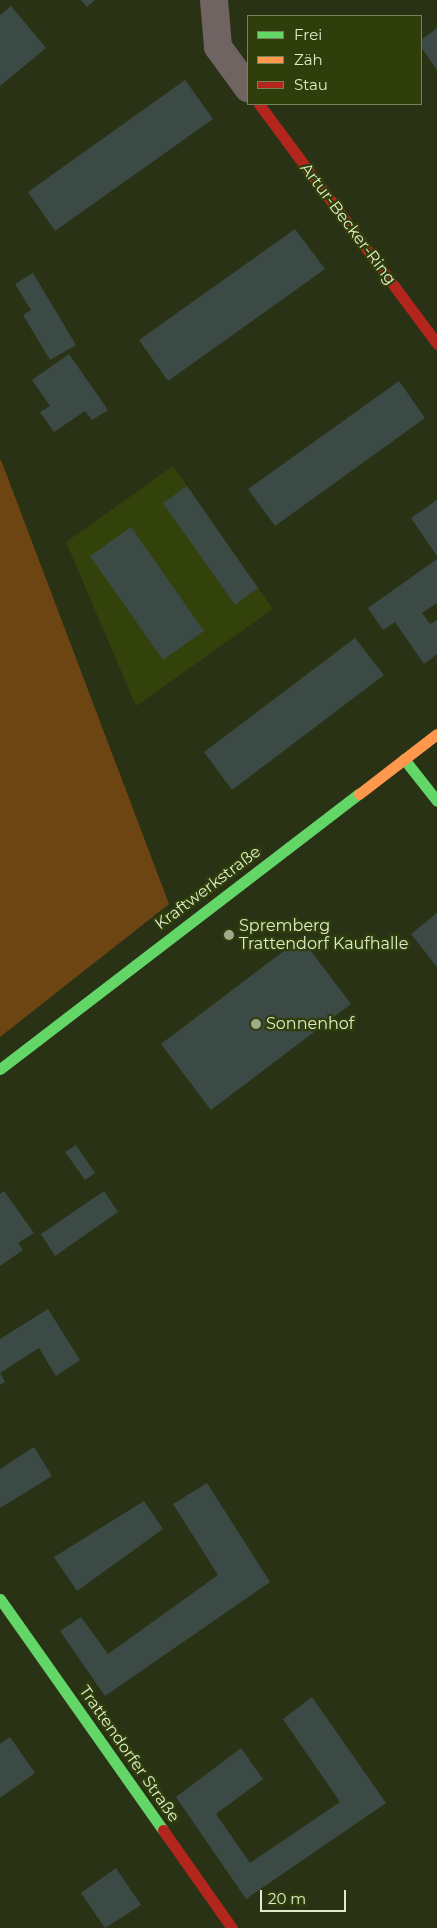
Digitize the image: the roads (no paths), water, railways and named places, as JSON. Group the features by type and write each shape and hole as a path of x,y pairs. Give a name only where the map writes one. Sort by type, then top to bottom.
{"street":[{"path":"214,0 218,47 247,87"},
{"name":"Artur-Becker-Ring","path":"261,105 437,344"},
{"name":"Kraftwerkstraße","path":"0,1069 437,734"},
{"path":"404,759 437,801"},
{"name":"Trattendorfer Straße","path":"0,1599 232,1928"}],"place":[{"name":"Spremberg Trattendorf Kaufhalle","path":"229,935"},
{"name":"Sonnenhof","path":"256,1024"}]}
